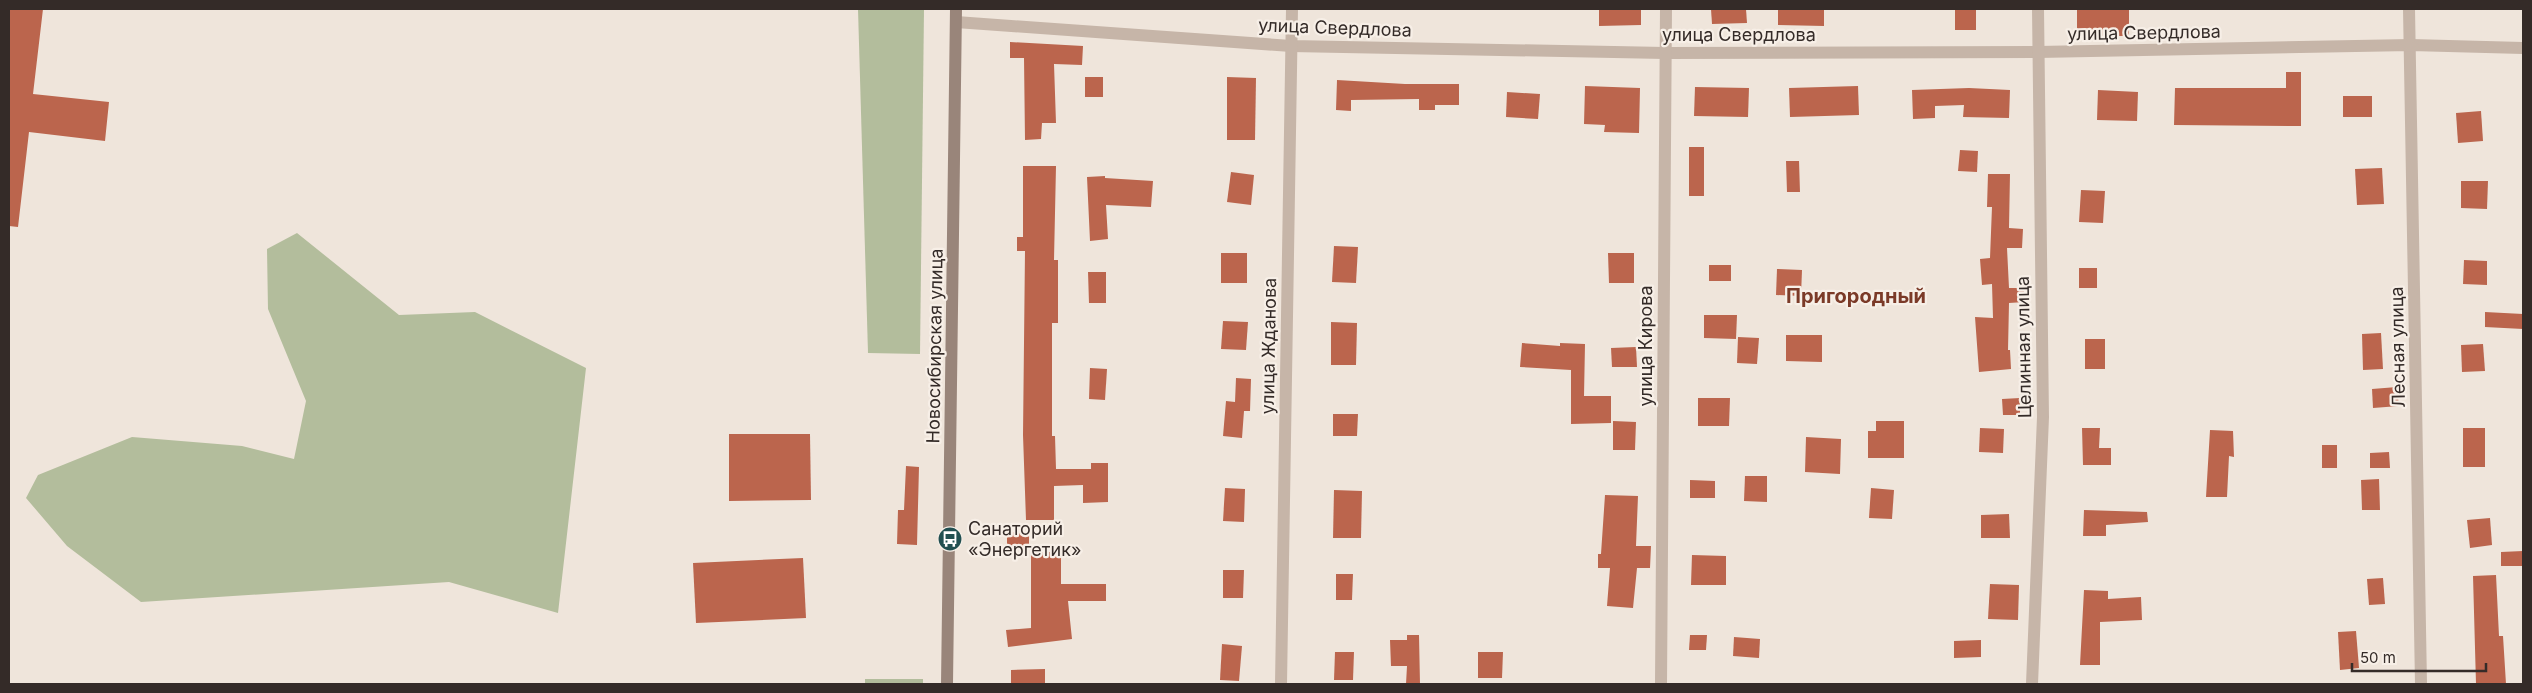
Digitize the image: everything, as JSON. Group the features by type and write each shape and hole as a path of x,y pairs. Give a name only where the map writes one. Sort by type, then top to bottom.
{"street":[{"name":"Новосибирская улица","path":"947,684 956,9"},
{"name":"улица Жданова","path":"1281,684 1292,9"},
{"name":"улица Кирова","path":"1661,684 1666,9"},
{"name":"Целинная улица","path":"2032,684 2043,417 2038,9"},
{"name":"Лесная улица","path":"2409,9 2421,684"},
{"name":"улица Свердлова","path":"956,22 1291,46 1665,53 2038,52 2411,45 2523,48"}],"green space":[{"path":"858,9 924,9 920,354 868,353"},
{"path":"297,233 399,315 475,312 586,368 558,613 449,582 141,602 67,546 26,498 38,475 132,437 242,446 294,459 306,401 268,309 267,249"},
{"path":"865,679 923,679 923,684 865,684"}],"building":[{"path":"9,9 43,9 33,94 109,102 105,141 29,132 18,227 9,226"},
{"path":"1599,9 1641,9 1641,25 1599,26"},
{"path":"1711,9 1746,9 1747,23 1712,24"},
{"path":"1778,9 1824,9 1824,26 1778,25"},
{"path":"1955,9 1976,9 1976,30 1955,30"},
{"path":"2077,9 2129,9 2129,36 2077,36"},
{"path":"1010,42 1083,46 1082,65 1054,64 1056,123 1042,123 1041,139 1025,140 1024,58 1010,58"},
{"path":"2286,72 2301,72 2301,126 2174,125 2175,88 2286,88"},
{"path":"1085,77 1103,77 1103,97 1085,97"},
{"path":"1227,77 1256,78 1255,140 1227,140"},
{"path":"1337,80 1405,84 1459,84 1459,105 1435,105 1435,110 1419,110 1419,99 1351,100 1351,111 1336,110"},
{"path":"1585,86 1640,88 1639,133 1604,132 1605,125 1584,124"},
{"path":"1858,86 1859,115 1790,117 1789,88"},
{"path":"1695,87 1749,88 1748,117 1694,116"},
{"path":"1969,88 2010,90 2009,118 1963,117 1964,105 1935,106 1935,118 1913,119 1912,90"},
{"path":"2098,90 2138,92 2137,121 2097,120"},
{"path":"1507,92 1540,94 1538,119 1506,117"},
{"path":"2343,96 2372,96 2372,117 2343,117"},
{"path":"2481,111 2483,141 2458,143 2456,113"},
{"path":"1689,147 1704,147 1704,196 1689,196"},
{"path":"1960,150 1978,151 1977,172 1958,171"},
{"path":"1786,161 1799,161 1800,192 1787,192"},
{"path":"1023,166 1056,166 1054,260 1058,260 1058,323 1052,323 1052,436 1055,436 1056,469 1091,469 1091,463 1108,463 1108,502 1083,503 1083,485 1054,486 1054,520 1026,520 1023,435 1025,251 1017,251 1017,237 1023,237"},
{"path":"2382,168 2384,204 2357,205 2355,169"},
{"path":"1231,172 1254,175 1251,205 1227,202"},
{"path":"1988,174 2010,174 2009,228 2023,229 2022,248 2007,248 2009,288 2024,288 2024,302 2009,303 2008,350 2010,350 2011,369 1979,372 1975,317 1993,318 1992,284 1982,285 1980,259 1990,258 1992,207 1987,207"},
{"path":"1105,176 1105,178 1153,181 1151,207 1106,205 1108,239 1090,241 1087,177"},
{"path":"2461,181 2488,181 2487,209 2461,208"},
{"path":"2081,190 2105,191 2103,223 2079,222"},
{"path":"1334,246 1358,247 1356,283 1332,282"},
{"path":"1221,253 1247,253 1247,283 1221,283"},
{"path":"1608,253 1634,253 1634,283 1609,283"},
{"path":"2464,260 2487,261 2487,285 2463,284"},
{"path":"1709,265 1731,265 1731,281 1709,281"},
{"path":"2079,268 2097,268 2097,288 2079,288"},
{"path":"1777,269 1802,270 1801,296 1776,295"},
{"path":"1088,272 1106,272 1106,303 1089,303"},
{"path":"2485,312 2523,314 2523,329 2485,327"},
{"path":"1704,315 1737,315 1736,339 1704,338"},
{"path":"1223,321 1248,322 1246,350 1221,349"},
{"path":"1331,322 1357,323 1356,365 1331,365"},
{"path":"2381,333 2383,369 2363,370 2362,334"},
{"path":"1786,335 1822,335 1822,362 1786,361"},
{"path":"1738,337 1759,338 1757,364 1737,363"},
{"path":"2085,339 2105,339 2105,369 2085,369"},
{"path":"1522,343 1560,346 1560,343 1585,344 1584,396 1611,396 1611,423 1571,424 1571,370 1520,367"},
{"path":"2483,344 2485,371 2462,372 2461,345"},
{"path":"1636,347 1637,367 1612,367 1611,348"},
{"path":"1090,368 1107,369 1105,400 1089,399"},
{"path":"1236,378 1251,379 1250,411 1244,411 1242,438 1223,436 1226,401 1235,402"},
{"path":"2397,387 2399,406 2373,408 2372,389"},
{"path":"1698,398 1730,398 1729,426 1698,426"},
{"path":"2020,398 2020,415 2003,415 2002,399"},
{"path":"1333,414 1358,414 1357,436 1333,436"},
{"path":"1613,421 1636,422 1635,450 1613,450"},
{"path":"1876,421 1904,421 1904,458 1868,458 1868,431 1876,431"},
{"path":"1980,428 2004,429 2003,453 1979,452"},
{"path":"2082,428 2100,428 2099,448 2111,448 2111,465 2083,465"},
{"path":"2463,428 2485,428 2485,467 2463,467"},
{"path":"2210,430 2233,431 2234,457 2229,456 2227,497 2206,497"},
{"path":"729,434 810,434 811,500 729,501"},
{"path":"1806,437 1841,439 1840,474 1805,472"},
{"path":"2322,445 2337,445 2337,468 2322,468"},
{"path":"2389,452 2390,468 2370,468 2370,453"},
{"path":"906,466 919,467 917,545 897,544 898,510 904,510"},
{"path":"1745,476 1767,476 1767,502 1744,501"},
{"path":"2379,479 2380,510 2362,510 2361,480"},
{"path":"1690,480 1715,481 1715,498 1690,498"},
{"path":"1225,488 1245,489 1244,522 1223,521"},
{"path":"1871,488 1894,490 1892,519 1869,518"},
{"path":"1334,490 1362,491 1361,538 1333,538"},
{"path":"1605,495 1638,496 1636,546 1651,546 1650,568 1637,568 1633,608 1607,606 1610,568 1598,568 1598,554 1601,554"},
{"path":"2084,510 2147,512 2148,522 2106,525 2106,536 2083,536"},
{"path":"2009,514 2010,538 1981,538 1981,515"},
{"path":"2490,518 2492,545 2470,548 2467,520"},
{"path":"1007,532 1029,532 1029,549 1007,549"},
{"path":"2523,551 2523,566 2501,566 2501,552"},
{"path":"1031,552 1061,552 1061,584 1106,584 1106,601 1068,601 1072,639 1008,647 1006,630 1031,628"},
{"path":"1692,555 1726,556 1726,585 1691,585"},
{"path":"803,558 806,618 696,623 693,563"},
{"path":"1223,570 1244,570 1243,598 1223,598"},
{"path":"1336,574 1353,574 1352,600 1336,600"},
{"path":"2496,575 2499,636 2503,636 2506,684 2476,684 2473,576"},
{"path":"2383,578 2385,604 2369,605 2367,579"},
{"path":"1990,584 2019,585 2018,620 1988,619"},
{"path":"2084,590 2108,591 2108,599 2141,597 2142,620 2100,622 2100,665 2080,665"},
{"path":"2356,631 2359,668 2340,670 2338,632"},
{"path":"1407,635 1419,635 1420,684 1406,684 1407,666 1391,666 1390,640 1407,640"},
{"path":"1690,635 1707,635 1706,650 1689,650"},
{"path":"1734,637 1760,639 1759,658 1733,656"},
{"path":"1981,640 1981,657 1954,658 1954,641"},
{"path":"1222,644 1242,646 1239,681 1220,680"},
{"path":"1335,652 1354,652 1353,680 1334,680"},
{"path":"1478,652 1503,652 1502,678 1478,678"},
{"path":"1045,669 1045,684 1011,684 1011,670"}],"place":[{"name":"Санаторий «Энергетик»","path":"950,539"}],"district":[{"name":"Пригородный","path":"1856,296"}]}
